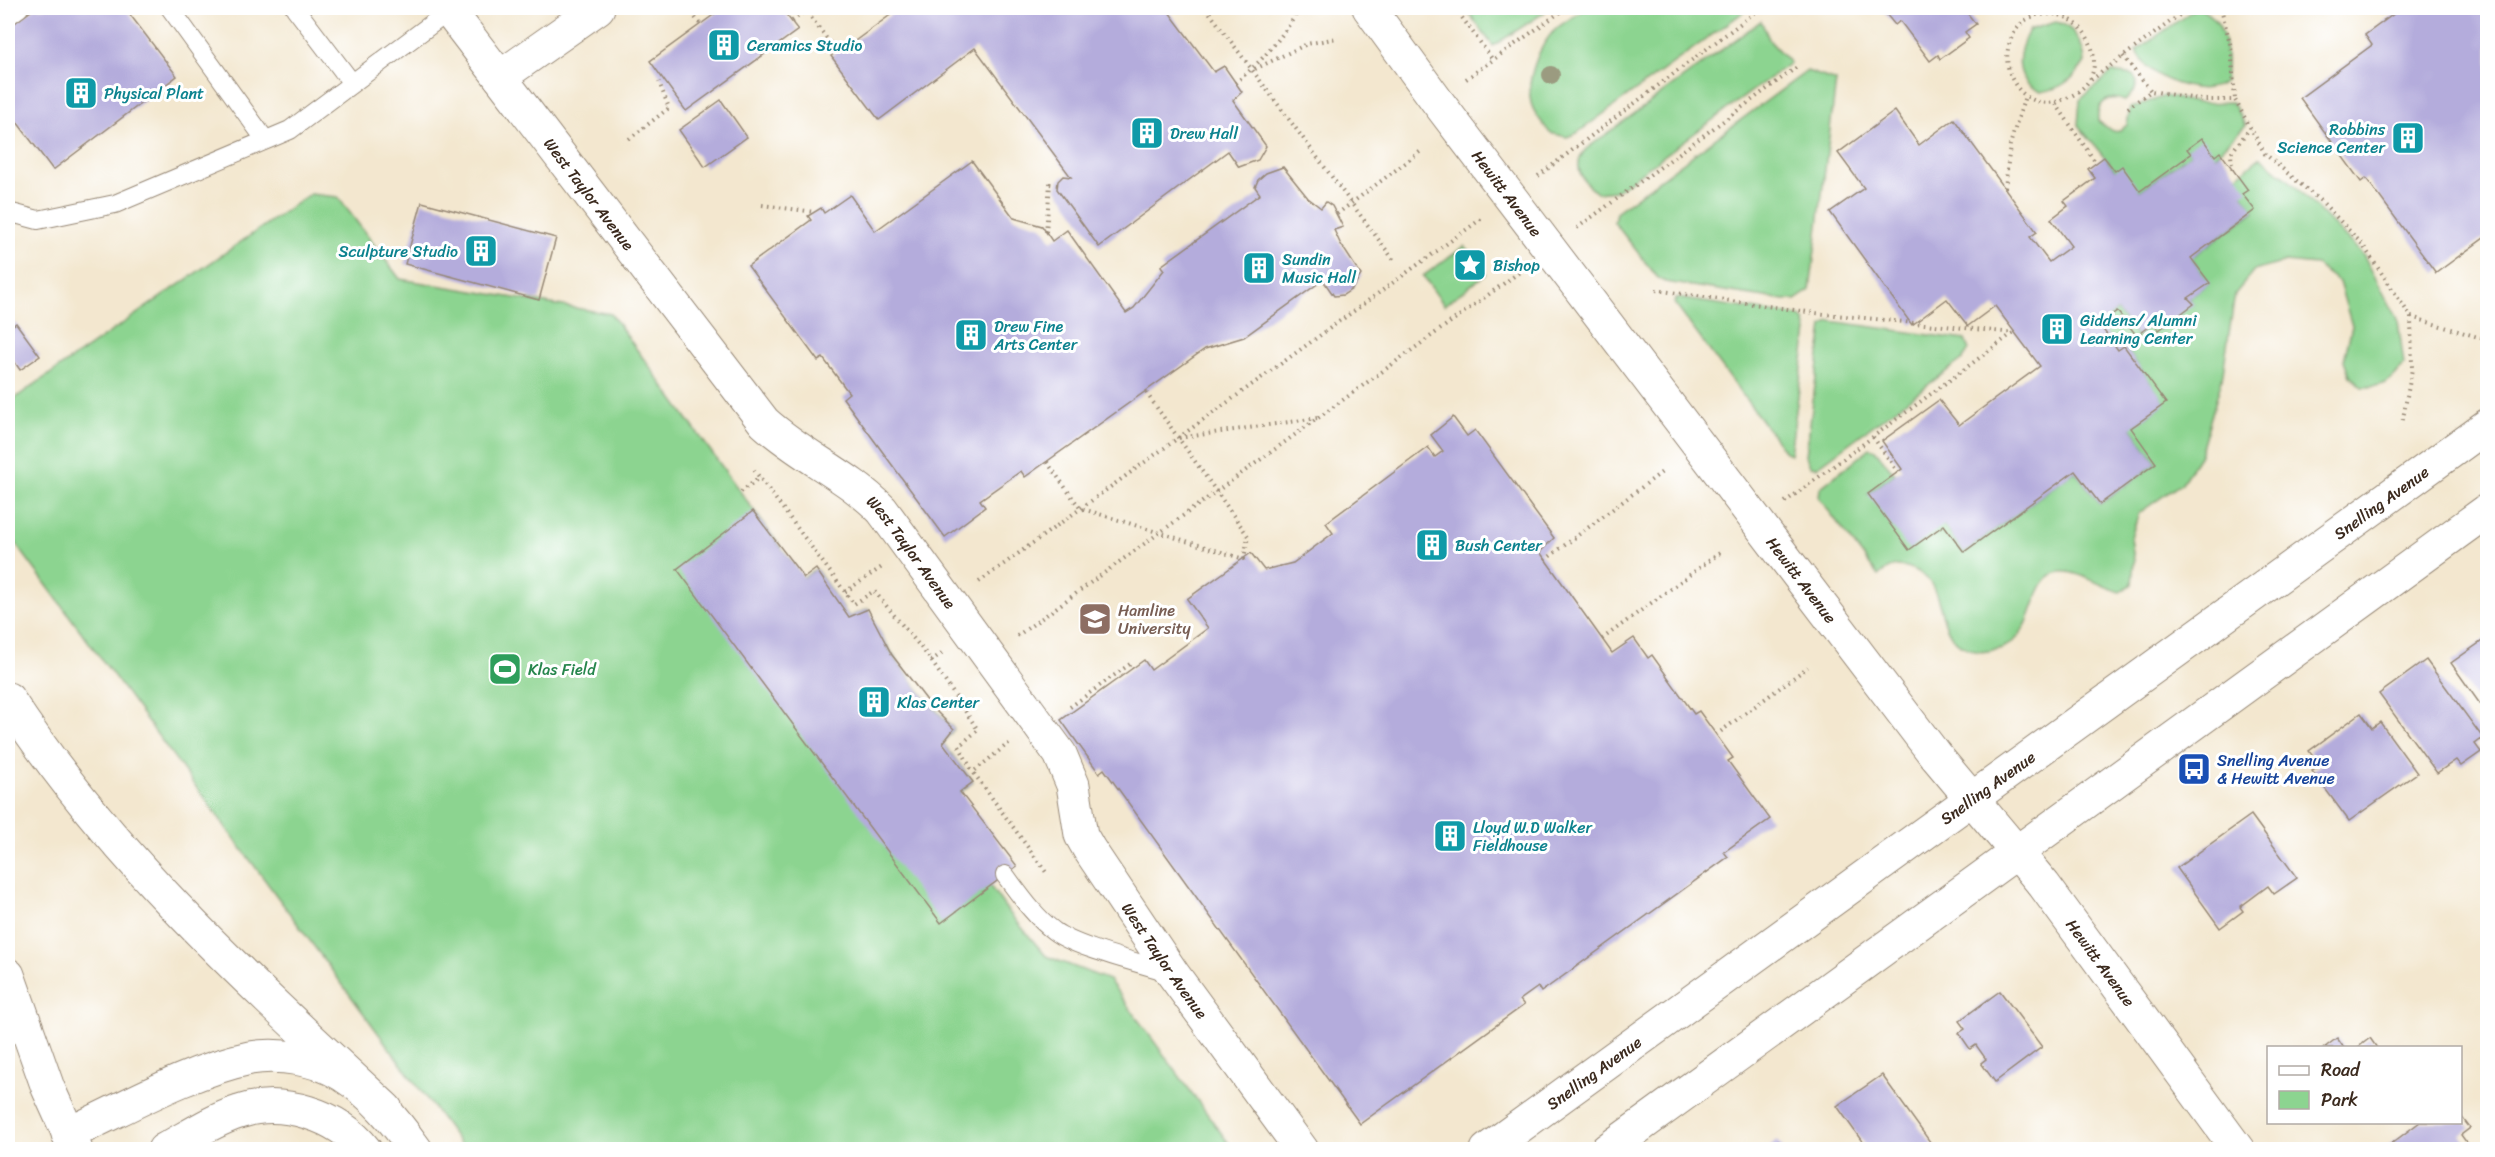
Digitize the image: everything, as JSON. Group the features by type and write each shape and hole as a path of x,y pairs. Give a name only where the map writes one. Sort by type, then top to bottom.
{"main road":[{"path":"500,77 598,8"},
{"name":"Hewitt Avenue","path":"1369,8 1437,101 1935,755 2017,852 2238,1149"},
{"name":"West Taylor Avenue","path":"448,9 764,422 806,457 862,491 882,510 1060,754 1073,785 1082,835 1173,974 1302,1149"},
{"name":"Snelling Avenue","path":"1498,1144 2487,425"},
{"path":"1607,1149 2487,510"},
{"path":"8,699 73,793 144,872 279,1010 386,1109 416,1149"},
{"path":"8,975 72,1142 209,1070 252,1058 292,1058 326,1067 342,1075 386,1109"},
{"path":"164,1149 239,1111 269,1106 307,1111 339,1126 365,1149"}],"lane":[{"path":"8,16 19,8"},
{"path":"170,8 264,138"},
{"path":"295,8 352,83"},
{"path":"8,212 38,220 115,204 264,138 290,130 448,9"},
{"path":"1005,875 1030,908 1056,932 1072,941 1173,974"}],"path":[{"path":"688,8 700,24"},
{"path":"1206,8 1353,202 1396,263"},
{"path":"1235,82 1251,70 1285,32 1300,8"},
{"path":"1455,8 1493,60"},
{"path":"1437,101 1566,8"},
{"path":"2031,8 2036,15"},
{"path":"2091,80 2096,59 2077,22 2058,15 2036,15 2021,23 2008,55 2008,70 2014,84 2025,96 2039,103 2056,104 2076,94 2091,80 2189,8"},
{"path":"2221,8 2231,47 2235,100 2265,154 2324,204 2362,244 2411,317 2412,369 2402,424"},
{"path":"2379,8 2385,20"},
{"path":"792,21 805,9 836,51"},
{"path":"1533,180 1757,11"},
{"path":"1251,70 1307,44 1337,38"},
{"path":"2123,56 2151,91 2202,100 2235,100"},
{"path":"1572,232 1797,67"},
{"path":"629,139 669,108 659,82"},
{"path":"2127,108 2151,91"},
{"path":"2004,188 2010,145 2025,96"},
{"path":"2056,104 2096,163"},
{"path":"2232,170 2231,153 2250,129"},
{"path":"1337,214 1421,151"},
{"path":"1046,232 1050,184 1057,185"},
{"path":"762,205 814,212"},
{"path":"970,588 1482,217"},
{"path":"1010,641 1529,266"},
{"path":"1656,290 1815,314 2014,333 1780,506"},
{"path":"2411,317 2487,339"},
{"path":"1047,462 1080,508 1244,559 1248,536 1145,391"},
{"path":"1178,438 1319,418"},
{"path":"1873,437 1898,472"},
{"path":"754,470 854,604 874,591 928,656 978,730 958,746 1048,875"},
{"path":"1545,560 1662,472"},
{"path":"741,492 760,477"},
{"path":"1602,639 1721,552"},
{"path":"845,592 888,562"},
{"path":"1061,714 1130,664 1133,668"},
{"path":"1716,735 1808,667"},
{"path":"974,771 1017,737"}],"green space":[{"path":"1465,8 1542,8 1545,12 1493,46"},
{"path":"1587,8 1749,8 1577,133 1567,137 1550,133 1535,113 1530,97 1530,86 1535,64 1544,44 1560,26"},
{"path":"2196,8 2207,12 2214,19 2224,37 2225,81 2217,86 2197,88 2175,83 2155,73 2136,51"},
{"path":"1761,21 1770,41 1790,63 1616,191 1597,193 1587,184 1579,167 1579,161 1586,149"},
{"path":"2056,22 2068,27 2077,37 2083,49 2085,62 2066,82 2041,92 2025,81 2021,73 2021,48 2029,30"},
{"path":"1807,71 1836,81 1810,290 1795,300 1785,300 1665,282 1657,277 1614,222 1616,212"},
{"path":"2112,72 2133,75 2137,82 2135,90 2125,101 2113,99 2101,105 2098,121 2112,131 2120,130 2127,125 2130,108 2165,96 2198,103 2232,102 2246,125 2215,156 2188,149 2191,154 2140,191 2115,171 2078,125 2080,100"},
{"path":"2261,157 2291,182 2364,256 2398,321 2404,364 2386,382 2376,386 2362,387 2350,376 2344,360 2352,326 2339,282 2316,265 2285,262 2254,271 2235,294 2222,379 2200,455 2182,483 2139,513 2131,537 2134,561 2132,584 2120,592 2082,576 2060,572 2049,576 2042,585 2027,623 2009,645 1982,652 1961,645 1951,635 1946,625 1935,591 1929,581 1920,573 1903,566 1891,567 1878,576 1819,498 1820,488 1870,448 1875,450 1895,474 1868,494 1944,525 1964,552 2075,471 2100,504 2156,463 2131,428 2165,403 2124,346 2118,350 2099,324 2117,311 2137,336 2154,323 2193,304 2188,298 2209,283 2191,258 2255,211 2242,194 2237,176"},
{"name":"Klas Field","path":"310,194 338,197 400,279 611,314 803,578 816,569 849,617 868,609 885,642 906,673 954,729 943,743 973,782 960,793 990,886 1007,910 1046,956 1109,980 1233,1149 464,1149 8,533 8,403"},
{"path":"1465,246 1486,274 1444,305 1423,276"},
{"path":"1677,298 1798,316 1804,320 1807,331 1790,454 1785,452 1674,303"},
{"path":"1830,321 1965,340 1969,350 1963,359 1817,467 1810,466 1806,456 1823,326"}],"building":[{"name":"Physical Plant","path":"35,8 125,8 177,76 53,170 8,110 8,28"},
{"name":"Ceramics Studio","path":"723,8 781,8 798,30 686,111 650,61"},
{"name":"Drew Hall","path":"900,8 1166,8 1214,72 1224,66 1242,92 1233,100 1266,146 1258,160 1239,167 1228,151 1099,247 1057,189 1058,181 1063,176 1071,177 975,48 879,120 831,56 846,43 848,46"},
{"path":"1881,8 1963,8 1976,24 1965,32 1969,38 1940,59 1938,55 1930,61 1900,21 1895,25"},
{"name":"Robbins Science Center","path":"2402,8 2488,8 2488,235 2436,273 2366,178 2361,182 2300,98 2372,45 2365,35"},
{"path":"721,100 747,137 705,167 679,130"},
{"name":"Giddens/ Alumni Learning Center","path":"1895,111 1919,145 1954,119 2037,232 2030,237 2049,262 2071,246 2051,219 2068,206 2064,201 2095,178 2088,169 2104,157 2115,171 2122,166 2140,191 2191,154 2187,149 2202,138 2215,156 2220,152 2248,190 2242,194 2255,210 2191,258 2210,283 2188,298 2194,304 2159,330 2154,323 2137,336 2117,311 2099,324 2118,350 2124,346 2166,403 2131,428 2156,463 2100,504 2075,471 1964,552 1944,525 1909,550 1868,494 1902,469 1882,441 1939,400 1959,425 2040,366 1995,306 1968,326 1947,299 1912,325 1830,212 1864,188 1838,153"},
{"name":"Drew Fine Arts Center","path":"972,161 1014,218 1042,226 1052,241 1067,230 1126,313 1134,308 1164,270 1161,266 1260,194 1255,187 1258,180 1266,173 1283,167 1308,198 1321,208 1326,202 1332,206 1343,227 1334,230 1361,275 1352,289 1343,295 1334,296 1323,280 1244,337 1205,349 1025,477 1021,471 980,500 985,507 945,537 843,398 849,393 823,358 818,361 748,266 811,220 808,216 821,208 824,213 850,195 875,231"},
{"name":"Sculpture Studio","path":"422,202 556,238 539,300 405,264"},
{"path":"16,323 40,356 20,370 8,352 8,329"},
{"name":"Lloyd W.D Walker Fieldhouse","path":"1453,417 1467,436 1475,430 1554,538 1540,552 1612,653 1634,638 1648,658 1652,655 1694,714 1699,711 1733,758 1728,761 1770,819 1724,852 1728,857 1541,992 1538,987 1520,1000 1524,1005 1360,1124 1104,769 1099,773 1061,720 1144,660 1151,670 1208,628 1187,599 1251,553 1264,570 1293,563 1333,533 1326,523 1428,447 1435,457 1443,451 1431,435"},
{"path":"753,511 804,578 816,569 849,617 868,609 892,655 932,707 954,729 943,743 973,782 960,792 1017,866 941,923 677,569"},
{"path":"2488,637 2488,698 2480,704 2451,663"},
{"path":"2426,660 2483,738 2475,744 2481,752 2461,766 2456,760 2437,773 2379,694"},
{"path":"2361,713 2372,728 2380,722 2417,773 2349,821 2312,771 2320,766 2309,751"},
{"path":"2251,815 2297,878 2274,894 2268,886 2240,907 2243,911 2220,928 2177,868"},
{"path":"2000,991 2042,1047 1995,1082 1981,1063 1986,1059 1976,1045 1970,1049 1959,1033 1965,1029 1959,1021"},
{"path":"2337,1038 2343,1046 2327,1046"},
{"path":"2370,1038 2376,1046 2360,1046"},
{"path":"1882,1075 1933,1146 1928,1150 1868,1150 1837,1106"},
{"path":"2462,1118 2470,1128 2461,1135 2472,1150 2383,1150 2417,1124 2462,1124"},
{"path":"1778,1141 1784,1150 1766,1150"}],"place":[{"name":"Ceramics Studio","path":"724,45"},
{"name":"Physical Plant","path":"81,93"},
{"name":"Drew Hall","path":"1147,133"},
{"name":"Robbins Science Center","path":"2408,138"},
{"name":"Sculpture Studio","path":"481,251"},
{"name":"Bishop","path":"1470,265"},
{"name":"Sundin Music Hall","path":"1259,268"},
{"name":"Giddens/ Alumni Learning Center","path":"2057,329"},
{"name":"Drew Fine Arts Center","path":"971,335"},
{"name":"Bush Center","path":"1432,545"},
{"name":"Hamline University","path":"1095,619"},
{"name":"Klas Field","path":"505,669"},
{"name":"Klas Center","path":"874,702"},
{"name":"Snelling Avenue & Hewitt Avenue","path":"2194,769"},
{"name":"Lloyd W.D Walker Fieldhouse","path":"1450,836"}]}
